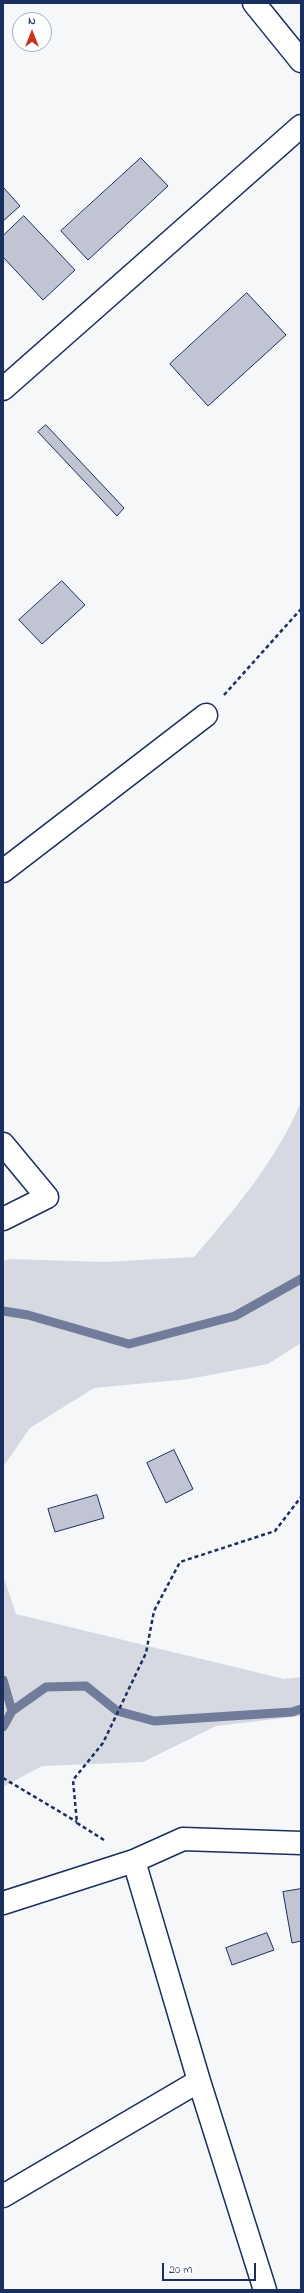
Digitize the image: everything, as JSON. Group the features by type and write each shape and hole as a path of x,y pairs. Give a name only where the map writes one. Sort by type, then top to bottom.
{"street":[{"path":"254,3 301,61"},
{"path":"3,389 301,126"},
{"path":"3,871 206,715"},
{"path":"3,1144 47,1197 3,1219"},
{"path":"3,1903 134,1861 183,1839 301,1843"},
{"path":"134,1861 199,2081 265,2290"},
{"path":"3,2196 199,2081"}],"path":[{"path":"206,715 301,609"},
{"path":"77,1823 73,1780 103,1743 146,1653 154,1611 180,1562 275,1531 301,1497"},
{"path":"3,1778 77,1823 134,1861"}],"shaded area":[{"path":"301,1102 301,1343 268,1364 189,1379 94,1388 30,1428 3,1467 3,1261 9,1259 105,1262 194,1257 254,1184 280,1144"},
{"path":"3,1575 16,1614 284,1679 301,1677 301,1716 216,1726 143,1762 42,1766 3,1787"}],"building":[{"path":"141,158 168,186 88,260 61,231"},
{"path":"3,187 20,206 3,221"},
{"path":"24,216 75,270 43,300 3,257 3,236"},
{"path":"247,293 286,335 208,406 170,364"},
{"path":"46,425 124,508 117,516 38,432"},
{"path":"62,581 85,605 42,644 19,620"},
{"path":"174,1450 193,1489 166,1503 147,1463"},
{"path":"97,1495 104,1518 55,1532 48,1509"},
{"path":"301,1889 301,1941 292,1943 283,1892"},
{"path":"267,1933 274,1950 232,1965 226,1948"}],"waterway":[{"path":"3,1311 28,1315 129,1344 235,1316 301,1279"},
{"path":"3,1680 12,1711 3,1727"},
{"path":"12,1711 46,1687 86,1686 117,1711 154,1721 292,1712 301,1709"}]}
